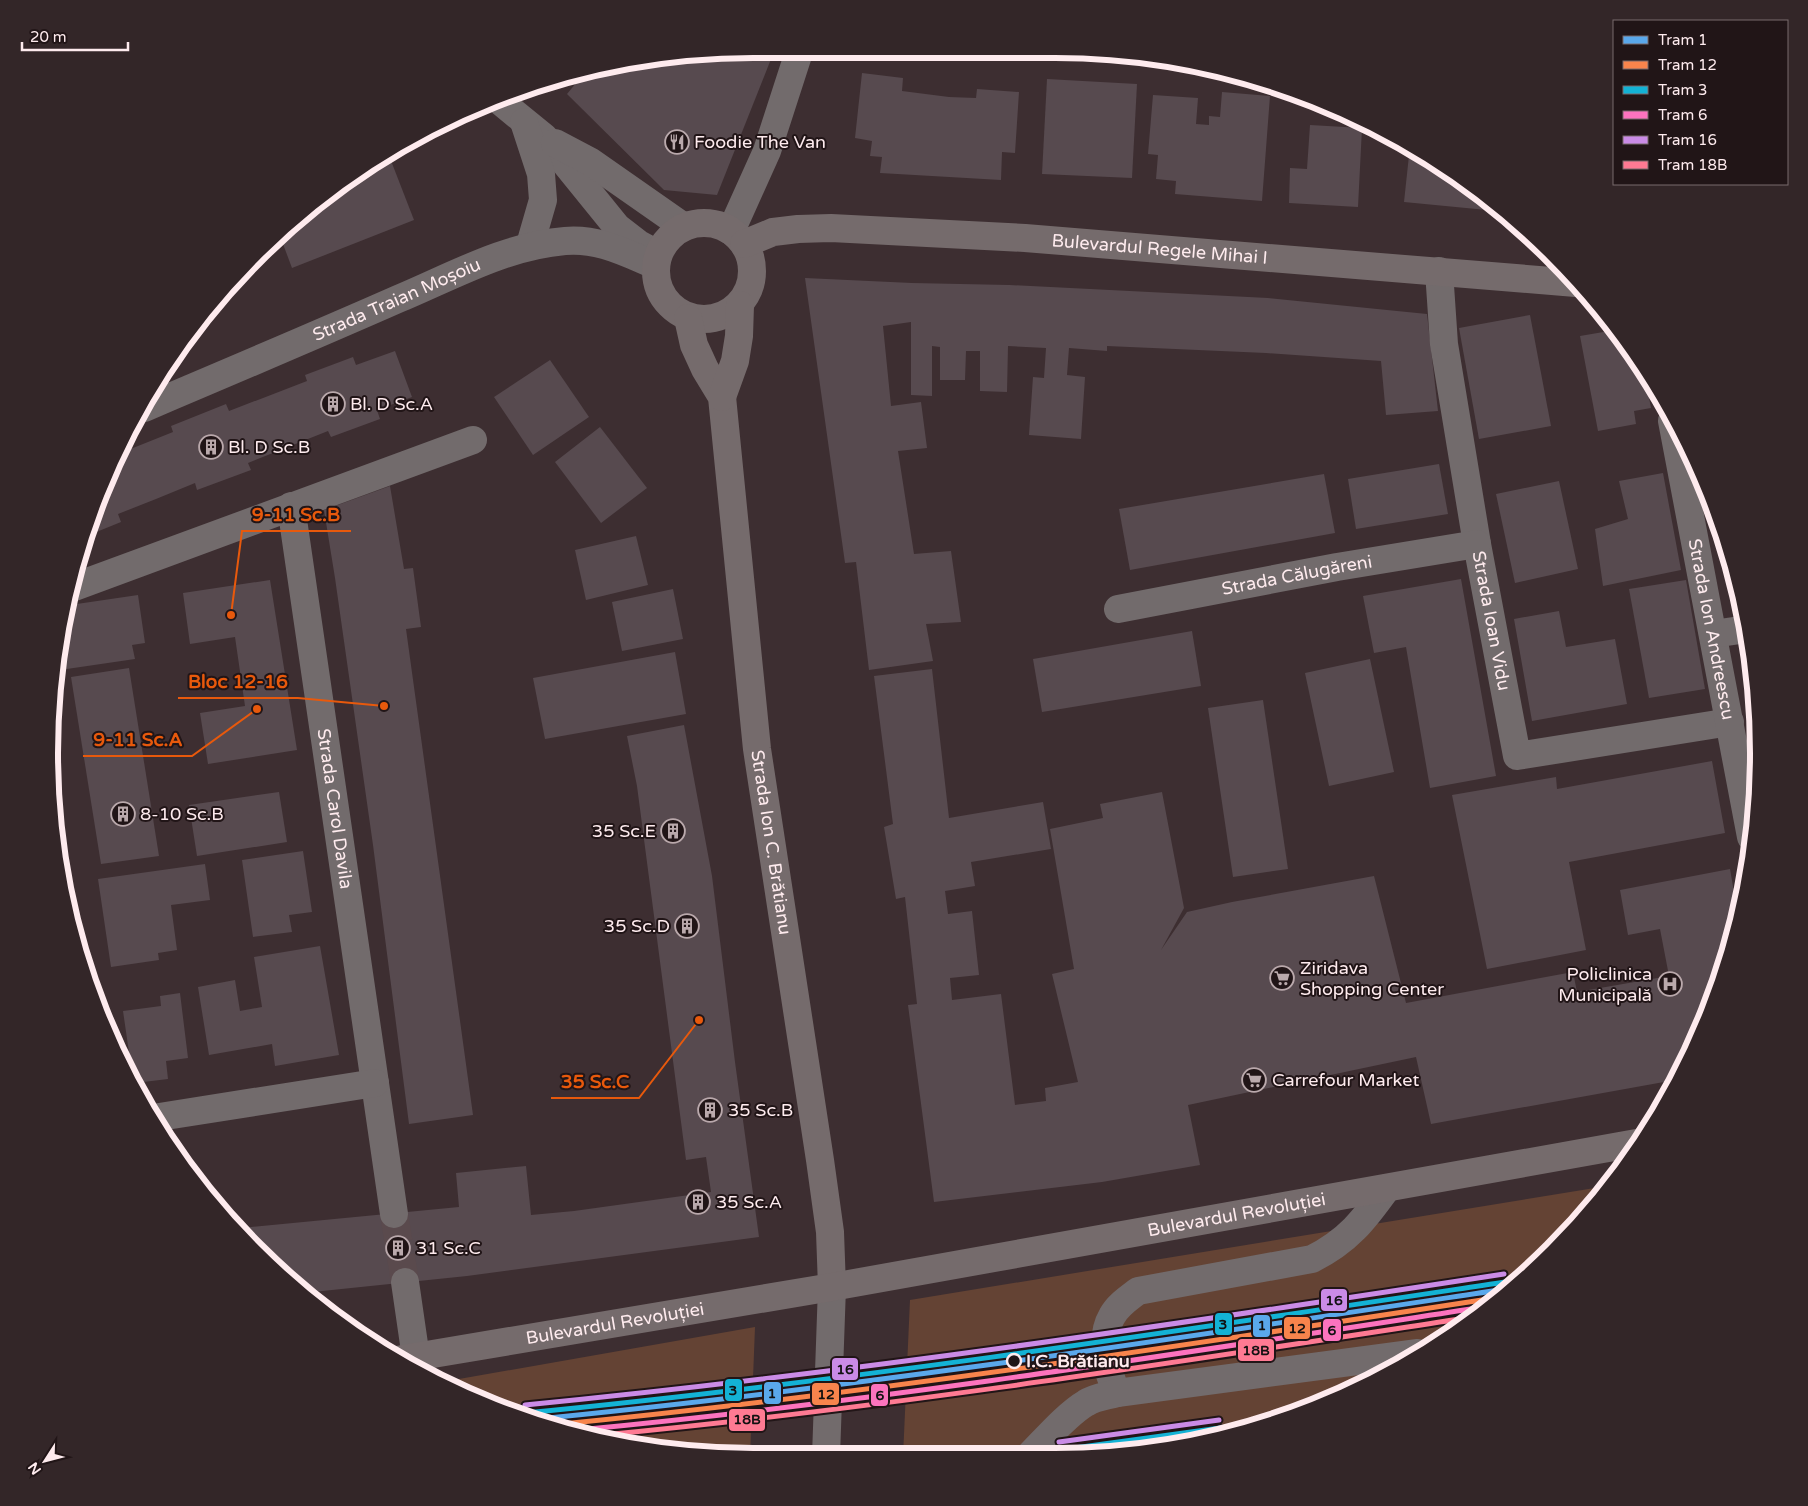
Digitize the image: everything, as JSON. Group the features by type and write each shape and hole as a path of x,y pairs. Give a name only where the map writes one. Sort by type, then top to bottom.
{"main road":[{"path":"695,223 720,225 738,237 752,264 751,286 740,305 724,316 706,320 688,318 669,306 657,287 657,260 668,238 684,227 695,223"},
{"name":"Bulevardul Regele Mihai I","path":"738,237 798,229 831,228 1025,238 1567,282"},
{"name":"Strada Ion C. Brătianu","path":"740,305 739,336 735,362 722,397 757,749 820,1160 830,1232 832,1287"},
{"name":"Strada Ion C. Brătianu","path":"688,318 694,345 704,369 722,397"},
{"name":"Bulevardul Revoluției","path":"411,1358 832,1287 1629,1144"}],"street":[{"path":"738,237 797,58"},
{"path":"503,104 544,137 617,227 657,260"},
{"path":"524,120 541,174 543,200 530,246"},
{"path":"544,137 591,162 684,227"},
{"name":"Strada Traian Moșoiu","path":"151,405 420,290 485,260 530,246 566,241 593,242 657,260"},
{"name":"Strada Ioan Vidu","path":"1439,271 1444,344 1476,544 1517,756 1730,722"},
{"name":"Strada Ion Andreescu","path":"1675,438 1747,818"},
{"path":"78,584 473,440"},
{"name":"Strada Carol Davila","path":"291,506 394,1214"},
{"name":"Strada Călugăreni","path":"1118,608 1337,567 1476,544"},
{"path":"1713,634 1739,630"},
{"path":"161,1117 375,1083"},
{"path":"1117,1393 1106,1363 1107,1333 1112,1316 1124,1302 1138,1291 1312,1259 1331,1250 1344,1240 1363,1221 1387,1188"},
{"path":"405,1282 406,1356"},
{"path":"826,1448 832,1287"},
{"path":"1037,1448 1072,1413 1086,1402 1117,1393 1403,1355"}],"shaded area":[{"path":"1598,1188 1547,1245 1514,1276 1478,1305 1403,1355 1363,1377 1279,1412 1235,1425 1146,1443 1055,1448 903,1448 910,1300"},
{"path":"755,1327 750,1448 662,1443 617,1435 529,1412 452,1380"}],"building":[{"name":"Foodie The Van","path":"771,58 717,195 664,190 567,94 579,80 662,63 708,59"},
{"path":"862,73 903,78 902,91 949,97 976,98 977,89 1019,92 1015,153 1002,152 1001,180 880,173 882,157 870,156 872,141 855,138"},
{"path":"1047,79 1137,84 1132,178 1042,174"},
{"path":"1222,92 1270,96 1262,201 1175,194 1176,181 1156,179 1158,155 1148,154 1153,95 1198,98 1196,124 1209,125 1209,116 1220,117"},
{"path":"1310,125 1362,129 1358,207 1289,203 1290,168 1307,169"},
{"path":"1409,155 1441,175 1490,210 1404,202"},
{"path":"391,160 414,220 292,268 282,241 330,201"},
{"path":"805,278 1009,285 1268,298 1427,314 1438,411 1386,415 1381,361 1266,353 1107,346 1107,351 1069,348 1067,375 1085,377 1081,439 1029,435 1033,377 1044,378 1046,348 1008,346 1007,392 980,391 980,351 966,351 965,380 940,380 940,347 932,346 932,396 911,395 911,322 883,326 891,406 921,402 927,448 898,451 914,554 951,551 961,622 926,624 933,661 869,670 856,562 845,563"},
{"path":"1530,315 1551,426 1479,439 1459,328"},
{"path":"1608,331 1633,367 1647,390 1651,408 1634,411 1636,424 1598,431 1580,336"},
{"path":"395,351 412,397 377,410 380,419 331,437 328,431 248,463 251,470 197,490 195,483 118,514 121,522 93,533 110,487 126,451 173,432 171,426 226,404 229,411 307,381 305,375 353,357 356,365"},
{"path":"550,360 589,417 533,455 494,397"},
{"path":"600,427 647,488 601,523 555,462"},
{"path":"1439,464 1448,514 1356,529 1348,479"},
{"path":"1663,473 1681,570 1603,586 1595,529 1628,519 1619,481"},
{"path":"1324,474 1335,533 1130,570 1119,509"},
{"path":"1559,481 1578,569 1515,583 1496,494"},
{"path":"390,486 404,569 413,568 421,627 406,629 473,1115 409,1124 373,845 324,510"},
{"path":"636,536 648,585 586,600 575,550"},
{"path":"1461,579 1496,776 1430,788 1406,647 1374,653 1363,596"},
{"path":"270,580 297,750 208,764 200,713 245,706 235,637 190,644 183,593"},
{"path":"1686,580 1705,689 1649,698 1629,589"},
{"path":"673,589 683,639 622,651 612,602"},
{"path":"138,595 145,643 132,645 135,659 62,670 74,604"},
{"path":"1559,611 1566,647 1615,639 1627,704 1532,721 1514,619"},
{"path":"1192,631 1201,686 1042,712 1033,659"},
{"path":"675,652 686,714 545,739 533,678"},
{"path":"1370,659 1394,772 1329,786 1305,673"},
{"path":"129,668 159,856 101,864 71,677"},
{"path":"932,669 949,818 1043,802 1051,849 971,862 975,886 945,891 948,914 972,911 979,975 950,978 952,1000 1001,994 1015,1105 1046,1101 1045,1088 1078,1082 1052,974 1074,969 1050,829 1103,818 1100,804 1162,792 1184,908 1161,950 1187,912 1374,876 1406,1003 1573,972 1577,992 1669,976 1660,929 1628,935 1620,890 1730,869 1735,898 1714,977 1698,1019 1668,1081 1431,1124 1416,1057 1188,1105 1200,1165 1102,1182 934,1202 908,1005 917,1004 905,897 896,899 884,827 893,824 874,676"},
{"path":"1263,700 1288,869 1233,877 1208,708"},
{"path":"684,725 712,876 759,1237 467,1276 314,1292 294,1276 245,1228 459,1207 456,1173 526,1166 531,1215 711,1192 706,1157 686,1160 637,786 627,736"},
{"path":"1712,761 1725,833 1569,862 1586,950 1487,969 1452,795 1556,777 1557,789"},
{"path":"279,792 287,842 197,856 189,805"},
{"path":"303,851 312,912 289,915 292,932 253,937 242,860"},
{"path":"205,864 210,900 171,905 177,950 158,953 159,960 111,967 98,879"},
{"path":"320,946 339,1055 275,1066 272,1044 209,1055 198,987 235,980 240,1011 262,1007 254,957"},
{"path":"180,993 188,1058 166,1061 168,1079 141,1082 131,1064 123,1011 161,1006 160,996"}],"tunnel":[{"path":"394,1214 405,1282"}],"tram line":[{"name":"16","path":"525,1405 893,1363 1137,1329 1504,1274"},
{"name":"3","path":"530,1412 771,1386 1016,1354 1505,1282"},
{"name":"1","path":"548,1418 772,1393 1017,1361 1496,1290"},
{"name":"12","path":"568,1423 907,1384 1485,1300"},
{"name":"6","path":"590,1429 805,1405 1032,1375 1473,1309"},
{"name":"18B","path":"613,1434 712,1424 930,1397 1458,1319"},
{"name":"16","path":"1059,1442 1219,1420"},
{"name":"3","path":"1078,1447 1220,1428"}],"place":[{"name":"Foodie The Van","path":"677,142"},
{"name":"Bl. D Sc.A","path":"333,404"},
{"name":"Bl. D Sc.B","path":"211,447"},
{"name":"9-11 Sc.B","path":"231,615"},
{"name":"Bloc 12-16","path":"384,706"},
{"name":"9-11 Sc.A","path":"257,709"},
{"name":"8-10 Sc.B","path":"123,814"},
{"name":"35 Sc.E","path":"673,831"},
{"name":"35 Sc.D","path":"687,926"},
{"name":"Ziridava Shopping Center","path":"1282,978"},
{"name":"Policlinica Municipală","path":"1670,984"},
{"name":"35 Sc.C","path":"699,1020"},
{"name":"Carrefour Market","path":"1254,1080"},
{"name":"35 Sc.B","path":"710,1110"},
{"name":"35 Sc.A","path":"698,1202"},
{"name":"31 Sc.C","path":"398,1248"},
{"name":"I.C. Brătianu","path":"1014,1361"}]}
